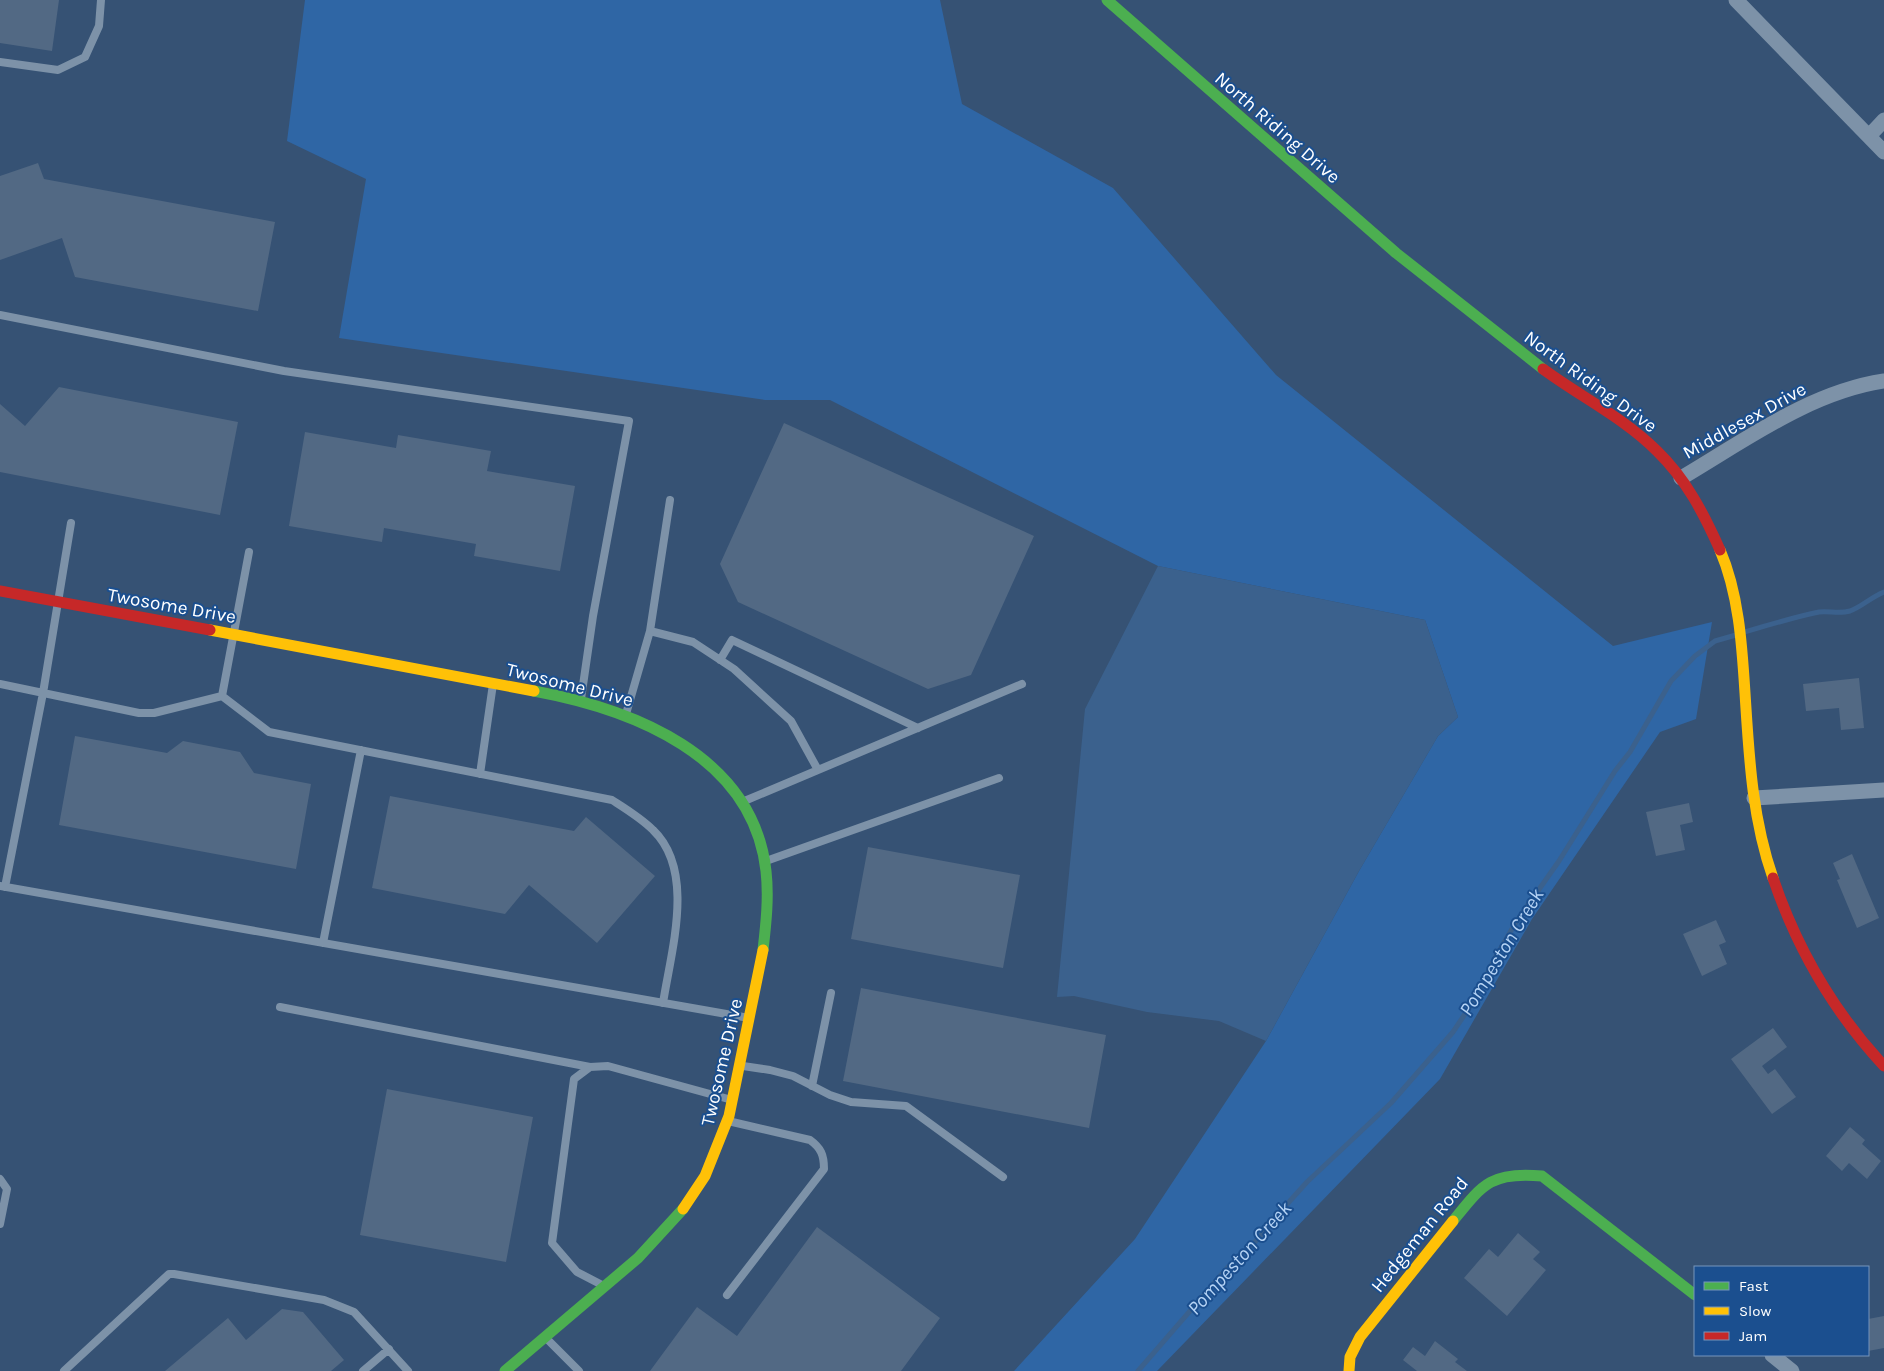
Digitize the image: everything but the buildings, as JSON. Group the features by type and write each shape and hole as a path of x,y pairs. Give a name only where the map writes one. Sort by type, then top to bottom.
{"street":[{"name":"North Riding Drive","path":"1107,0 1382,242 1479,320 1564,384 1630,426 1658,452 1681,478 1702,509 1717,537 1732,582 1744,654 1746,720 1754,798 1768,863 1792,926 1813,968 1840,1014 1884,1066"},
{"path":"1736,0 1870,135 1884,152"},
{"path":"1870,135 1884,120"},
{"name":"Middlesex Drive","path":"1681,478 1788,415 1844,390 1884,381"},
{"name":"Twosome Drive","path":"0,591 581,701 626,714 657,727 686,744 711,764 740,802 759,840 764,862 767,901 766,933 732,1100 711,1165 695,1194 674,1222 649,1248 505,1371"},
{"path":"1754,798 1884,790"},
{"name":"Hedgeman Road","path":"1349,1371 1350,1357 1360,1337 1480,1188 1498,1178 1519,1174 1542,1176 1694,1294"},
{"path":"1773,1356 1792,1371"}],"lane":[{"path":"0,62 58,70 85,57 99,26 101,0"},
{"path":"0,315 284,370 629,421 593,616 581,701"},
{"path":"626,714 650,631 670,500"},
{"path":"71,523 43,693 3,887 750,1018"},
{"path":"222,696 249,552"},
{"path":"650,631 693,642 734,669 791,721 818,770"},
{"path":"720,660 732,640 918,728"},
{"path":"0,684 139,713 154,713 222,696"},
{"path":"480,774 494,684"},
{"path":"740,802 1022,684"},
{"path":"222,696 269,732 612,800 654,830 670,854 677,880 678,906 663,1003"},
{"path":"323,943 361,750"},
{"path":"764,862 999,778"},
{"path":"812,1086 831,992"},
{"path":"280,1007 590,1067 608,1066 732,1100"},
{"path":"740,1066 770,1070 793,1076 852,1102 906,1106 1004,1177"},
{"path":"590,1067 574,1079 552,1242 577,1272 605,1286"},
{"path":"726,1121 810,1140 818,1146 824,1157 824,1169 727,1295"},
{"path":"0,1180 7,1189 0,1224"},
{"path":"64,1371 169,1274 324,1300 343,1306 354,1312 408,1371"},
{"path":"544,1336 579,1371"},
{"path":"363,1371 389,1349"}],"shaded area":[{"path":"305,0 940,0 962,104 1113,188 1276,375 1613,646 1712,622 1696,719 1660,732 1532,919 1440,1079 1157,1371 1014,1371 1135,1239 1266,1041 1359,871 1438,736 1458,717 1425,620 1158,566 830,400 765,400 339,338 366,179 287,141"},
{"path":"1158,566 1425,620 1458,717 1438,736 1359,871 1266,1041 1219,1021 1147,1012 1074,996 1057,997 1085,709"}],"waterway":[{"name":"Pompeston Creek","path":"1744,632 1819,612 1850,611 1884,592"},
{"name":"Pompeston Creek","path":"1138,1371 1229,1266 1260,1237 1307,1182 1391,1103 1453,1032 1475,999 1495,958 1516,922 1559,861 1615,771 1630,752 1671,681 1695,656 1715,641 1736,635"}],"traffic: fast":[{"path":"1107,0 1396,253 1543,369"},
{"path":"534,691 610,710 647,725 682,744 713,768 738,796 756,831 766,871 767,911 763,950"},
{"path":"1453,1221 1472,1198 1489,1183 1511,1176 1542,1176 1694,1294"},
{"path":"505,1371 638,1258 683,1209"}],"traffic: slow":[{"path":"1720,550 1731,584 1738,620 1756,810 1760,833 1773,878"},
{"path":"210,630 534,691"},
{"path":"683,1209 705,1176 729,1116 763,950"},
{"path":"1349,1371 1350,1357 1360,1337 1453,1221"}],"traffic: jam":[{"path":"1543,369 1631,428 1657,451 1685,485 1720,550"},
{"path":"0,591 210,630"},
{"path":"1773,878 1793,930 1818,978 1849,1023 1884,1066"}]}
